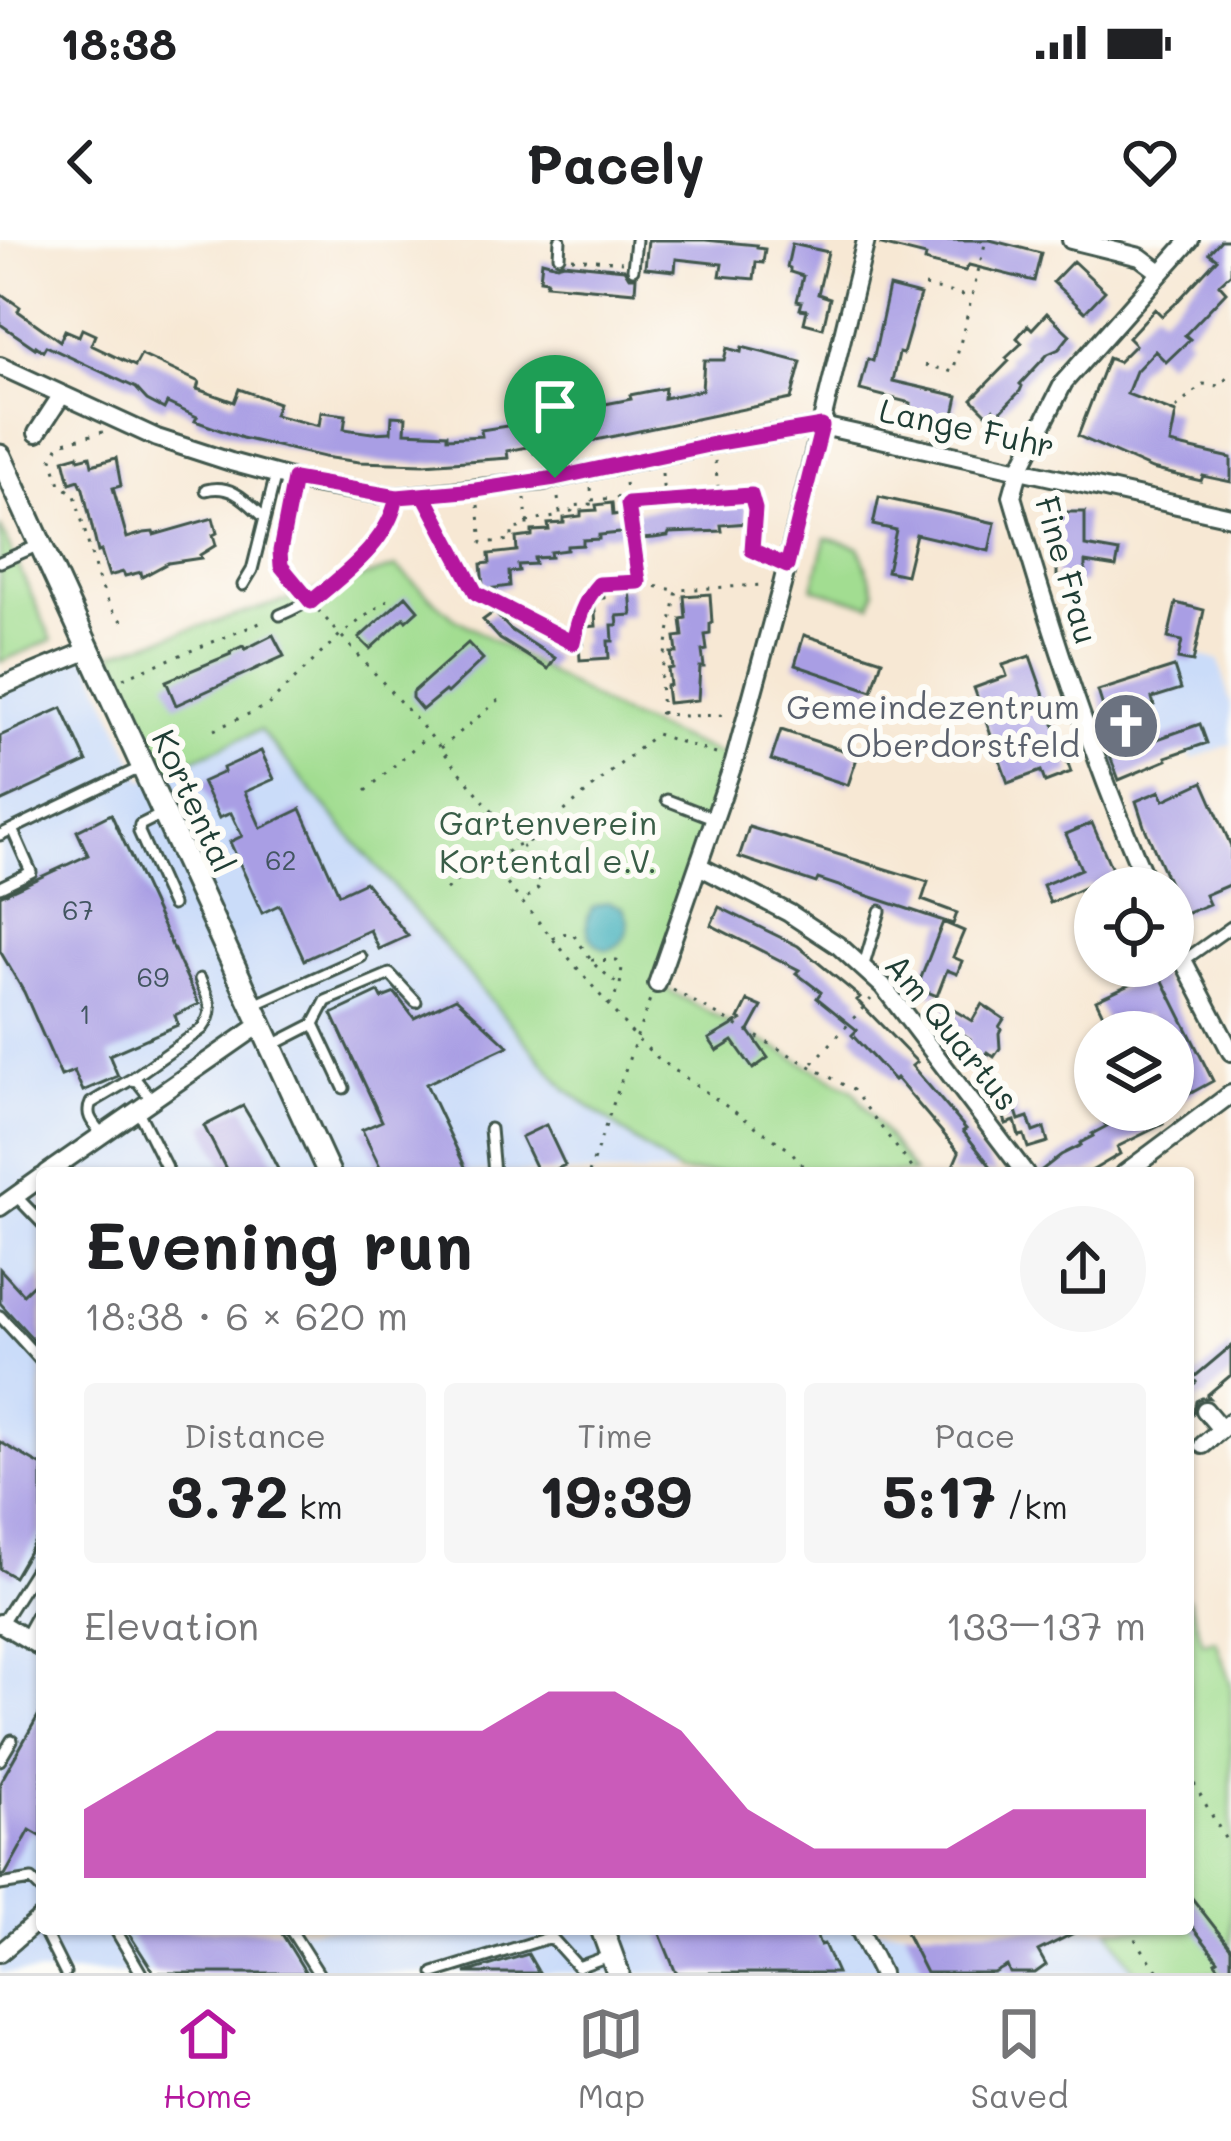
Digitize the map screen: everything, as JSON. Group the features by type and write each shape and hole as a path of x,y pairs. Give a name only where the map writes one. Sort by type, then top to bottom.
{"street":[{"path":"665,987 787,566 866,240"},
{"path":"1071,240 1140,256 1160,272"},
{"path":"1018,471 1064,382 1190,240"},
{"name":"Lange Fuhr","path":"0,366 175,444 285,477 397,497 524,484 822,426 1231,518"},
{"path":"37,433 61,396"},
{"name":"Kortental","path":"0,455 326,1167"},
{"name":"Fine Frau","path":"1018,471 1012,496 1043,602 1099,767 1141,867"},
{"path":"0,687 89,650"},
{"name":"Am Quartus","path":"698,866 789,913 863,968 898,1004 1020,1167"},
{"path":"1194,981 1228,1041"},
{"path":"56,1167 256,1015"},
{"path":"1133,1167 1231,1094"},
{"path":"0,1207 36,1182"},
{"path":"1203,1445 1226,1425 1205,1410"},
{"path":"1,1623 36,1645"},
{"path":"0,1953 36,1927"},
{"path":"604,1935 614,1964"},
{"path":"862,1935 881,1973"}],"lane":[{"path":"559,256 560,240"},
{"path":"633,266 636,240"},
{"path":"243,585 285,477"},
{"path":"206,490 230,489 266,518"},
{"path":"424,495 476,593 552,631"},
{"path":"280,615 311,602 364,556 394,512 397,497"},
{"path":"0,562 41,544"},
{"path":"752,550 787,566"},
{"path":"0,835 142,766"},
{"path":"667,800 716,819"},
{"path":"164,813 140,825 139,832 172,905"},
{"path":"0,887 31,872 12,829"},
{"path":"863,968 880,911"},
{"path":"1194,953 1231,927"},
{"path":"256,1015 361,957"},
{"path":"271,1046 314,1024 326,1001 390,974 416,1002"},
{"path":"101,1133 90,1118 91,1102 130,1080 208,1021 212,1008 200,980"},
{"path":"314,1024 344,1088"},
{"path":"130,1080 136,1081 167,1167"},
{"path":"490,1129 493,1167"},
{"path":"16,1196 36,1217"},
{"path":"0,1316 36,1355"},
{"path":"1,1623 36,1568"},
{"path":"24,1638 36,1616"},
{"path":"0,1760 12,1739"},
{"path":"0,1885 32,1880 36,1884"},
{"path":"47,1935 65,1973"},
{"path":"119,1935 141,1973"},
{"path":"294,1935 319,1973"},
{"path":"434,1973 551,1936 578,1967 614,1964"}],"path":[{"path":"925,365 952,372 986,240"},
{"path":"559,256 633,266"},
{"path":"925,286 971,298"},
{"path":"1176,409 1203,384 1219,386 1231,374"},
{"path":"123,622 110,607 74,495 60,484 52,459 64,442 128,425"},
{"path":"713,444 719,495"},
{"path":"660,455 664,501"},
{"path":"622,464 639,582"},
{"path":"589,471 592,503"},
{"path":"285,477 281,566 520,843 542,884 521,902"},
{"path":"527,522 560,517 555,478"},
{"path":"476,490 482,543 512,540 512,529 527,527 524,484"},
{"path":"628,504 751,495 755,509 752,550"},
{"path":"560,512 627,496"},
{"path":"552,631 573,643 587,597 599,584 639,582 677,590 762,585"},
{"path":"677,590 660,681 660,714 727,715"},
{"path":"214,730 268,705 340,635 389,599"},
{"path":"105,685 280,615"},
{"path":"440,748 500,699"},
{"path":"366,791 429,734"},
{"path":"490,865 529,841 656,734 716,754"},
{"path":"446,890 480,862 490,865 636,1038 660,1060 791,1151 803,1167"},
{"path":"553,939 572,933 591,960 620,986"},
{"path":"591,960 620,963 620,986 609,1005"},
{"path":"591,1167 636,1038 665,987 853,1090 911,1167"},
{"path":"812,1065 877,993"},
{"path":"1194,1783 1231,1849"},
{"path":"1132,1935 1159,1973"}],"shaded area":[{"path":"83,647 143,781 260,730 567,1090 671,1167 36,1167 36,1935 1112,1935 1135,1973 0,1973 0,676"},
{"path":"1181,652 1219,660 1231,706 1231,744 1192,759 1187,750 1117,780 1107,751 1116,748 1138,710 1153,705 1152,698 1180,689 1174,667"}],"green space":[{"path":"0,526 52,640 0,662"},
{"path":"826,538 859,547 875,591 871,605 813,588"},
{"name":"Gartenverein Kortental e.V.","path":"396,567 453,617 620,714 734,760 657,984 853,1090 910,1167 671,1167 567,1090 260,730 166,771 113,653"},
{"path":"1194,1615 1203,1643 1216,1640 1231,1685 1231,1973 1136,1973 1113,1935 1194,1935"}],"water":[{"path":"607,902 622,907 628,926 624,938 607,950 595,943 587,926 593,907"}],"building":[{"path":"648,240 705,240 765,249 763,263 756,262 754,279 720,276 722,264 676,259 675,271 645,268"},
{"path":"882,240 990,240 1041,253 1034,281 969,265 965,271 931,263 925,261 926,256 881,245"},
{"path":"1221,240 1231,240 1231,273 1219,284 1226,292 1166,362 1155,351 1136,371 1127,394 1176,413 1170,444 1231,458 1231,482 1203,476 1201,481 1152,469 1078,436 1108,358 1118,362 1135,345 1128,338 1155,309 1162,316 1175,304 1217,259 1209,253"},
{"path":"792,244 828,252 818,294 830,298 823,328 804,323 807,310 800,309 802,302 797,301 803,276 787,267"},
{"path":"542,261 624,269 629,277 636,277 635,292 546,284 547,280 540,279"},
{"path":"1073,261 1105,291 1085,312 1053,282"},
{"path":"889,287 920,295 893,381 958,396 952,424 909,414 911,403 860,390 868,359 873,361"},
{"path":"0,293 60,341 65,330 79,336 82,329 95,335 91,345 135,366 141,355 199,382 197,389 234,402 239,389 278,403 274,415 319,426 321,412 346,415 344,429 372,433 391,432 392,416 406,417 405,432 447,434 447,438 482,436 481,430 551,419 554,433 580,428 578,415 601,411 600,405 631,399 630,395 665,388 664,398 702,390 704,360 724,360 727,348 741,352 742,347 801,362 791,399 534,453 532,446 507,451 508,458 424,464 359,462 242,438 195,421 197,417 167,403 164,409 136,388 46,346 43,351 35,348 0,324"},
{"path":"1047,313 1070,335 1020,384 1020,391 998,414 993,409 988,415 972,399 1009,361 1006,358 1022,343 1017,338 1028,325 1032,329"},
{"path":"78,455 79,459 90,456 92,465 116,458 121,486 113,488 127,538 213,518 216,545 201,558 168,563 142,577 141,572 109,576 98,552 83,489 79,480 70,483 64,459"},
{"path":"879,497 995,523 989,551 916,534 906,575 887,571 896,530 873,525"},
{"path":"746,500 748,523 721,525 722,531 654,538 641,539 640,531 599,535 599,539 583,540 583,545 550,552 551,557 534,558 535,564 518,565 519,571 509,572 510,586 483,586 481,564 490,563 489,554 517,551 516,538 549,530 548,524 597,510 596,505 612,503 613,515"},
{"path":"1057,512 1085,512 1085,546 1119,552 1116,567 1085,562 1085,583 1057,583"},
{"path":"630,587 632,615 617,616 618,625 612,625 609,658 580,660 582,627 596,626 594,599 604,598 603,589"},
{"path":"710,594 712,623 710,634 705,635 707,650 702,651 698,700 668,703 671,653 677,653 675,637 683,636 681,619 686,618 684,596"},
{"path":"406,596 418,610 370,649 359,638"},
{"path":"1176,603 1204,610 1193,662 1178,659 1182,641 1168,638"},
{"path":"494,612 511,630 555,658 548,669 500,639 483,620"},
{"path":"273,635 284,656 176,705 166,681"},
{"path":"804,635 882,660 872,691 795,665"},
{"path":"468,643 483,659 422,710 412,693"},
{"path":"1030,656 1071,772 1045,782 1041,771 1008,783 974,688 1007,676 1003,665"},
{"path":"1174,667 1181,689 1152,698 1154,705 1138,710 1149,742 1200,724 1207,743 1119,780 1108,751 1116,748 1098,691"},
{"path":"62,708 87,762 0,802 0,736"},
{"path":"781,730 858,755 848,785 771,760"},
{"path":"261,751 274,779 245,792 261,828 301,809 339,894 365,882 408,936 379,949 370,930 304,960 279,905 262,913 230,842 242,836 231,813 219,818 202,782"},
{"path":"1203,782 1231,846 1231,884 1205,895 1209,904 1194,910 1194,867 1162,867 1136,801 1160,791 1164,800"},
{"path":"111,814 199,1004 175,1015 178,1025 109,1055 118,1076 83,1091 74,1071 61,1076 0,951 0,896 88,855 77,831"},
{"path":"1092,823 1111,867 1080,867 1066,834"},
{"path":"749,827 928,882 922,900 957,913 953,924 739,857"},
{"path":"1074,872 1074,892 1050,903 1043,885"},
{"path":"719,907 798,946 860,997 857,1000 917,1062 912,1066 991,1167 953,1167 959,1152 852,1035 857,1030 817,998 821,992 796,973 799,970 711,925"},
{"path":"943,922 964,931 953,957 962,961 957,974 947,970 937,996 917,988"},
{"path":"1124,987 1166,987 1178,1011 1101,1011 1096,1000"},
{"path":"379,992 382,998 395,993 414,1018 456,998 508,1046 426,1084 465,1167 380,1167 362,1130 382,1121 332,1014"},
{"path":"748,1001 762,1007 749,1031 768,1058 753,1069 733,1041 717,1051 709,1039 741,1020"},
{"path":"982,1004 1004,1019 999,1027 1000,1048 994,1057 987,1052 979,1064 961,1053 970,1039 939,1018 947,1006 972,1021"},
{"path":"1194,1043 1213,1081 1194,1091"},
{"path":"1014,1105 1019,1120 1028,1117 1033,1132 1044,1128 1048,1142 1028,1148 1015,1121 1006,1124 1002,1109"},
{"path":"243,1106 277,1167 225,1167 204,1126"},
{"path":"546,1125 565,1165 535,1167 521,1137"},
{"path":"1149,1131 1117,1147 1120,1154 1098,1167 1046,1167 1092,1134"},
{"path":"0,1269 23,1294 36,1282 36,1342 0,1303"},
{"path":"1231,1346 1231,1375 1207,1395 1210,1398 1196,1401 1194,1410 1194,1377"},
{"path":"0,1442 36,1463 36,1539 14,1577 0,1569"},
{"path":"36,1720 36,1834 30,1830 5,1875 0,1876 0,1783"},
{"path":"1194,1901 1231,1948 1231,1973 1223,1973 1194,1929"},
{"path":"130,1935 283,1935 306,1973 154,1973"},
{"path":"660,1935 816,1935 837,1973 676,1973"},
{"path":"907,1935 1070,1935 1038,1951 1046,1965 1035,1973 1010,1973 1007,1966 994,1973 926,1973"},
{"path":"528,1954 539,1973 465,1973"}],"place":[{"name":"Gemeindezentrum Oberdorstfeld","path":"1126,726"}],"route":[{"path":"555,478 397,497 394,512 364,556 311,602 281,566 294,479 397,497 424,495 476,593 573,643 587,597 599,584 639,582 628,504 751,495 755,509 752,550 787,566 822,426 555,478"}]}
